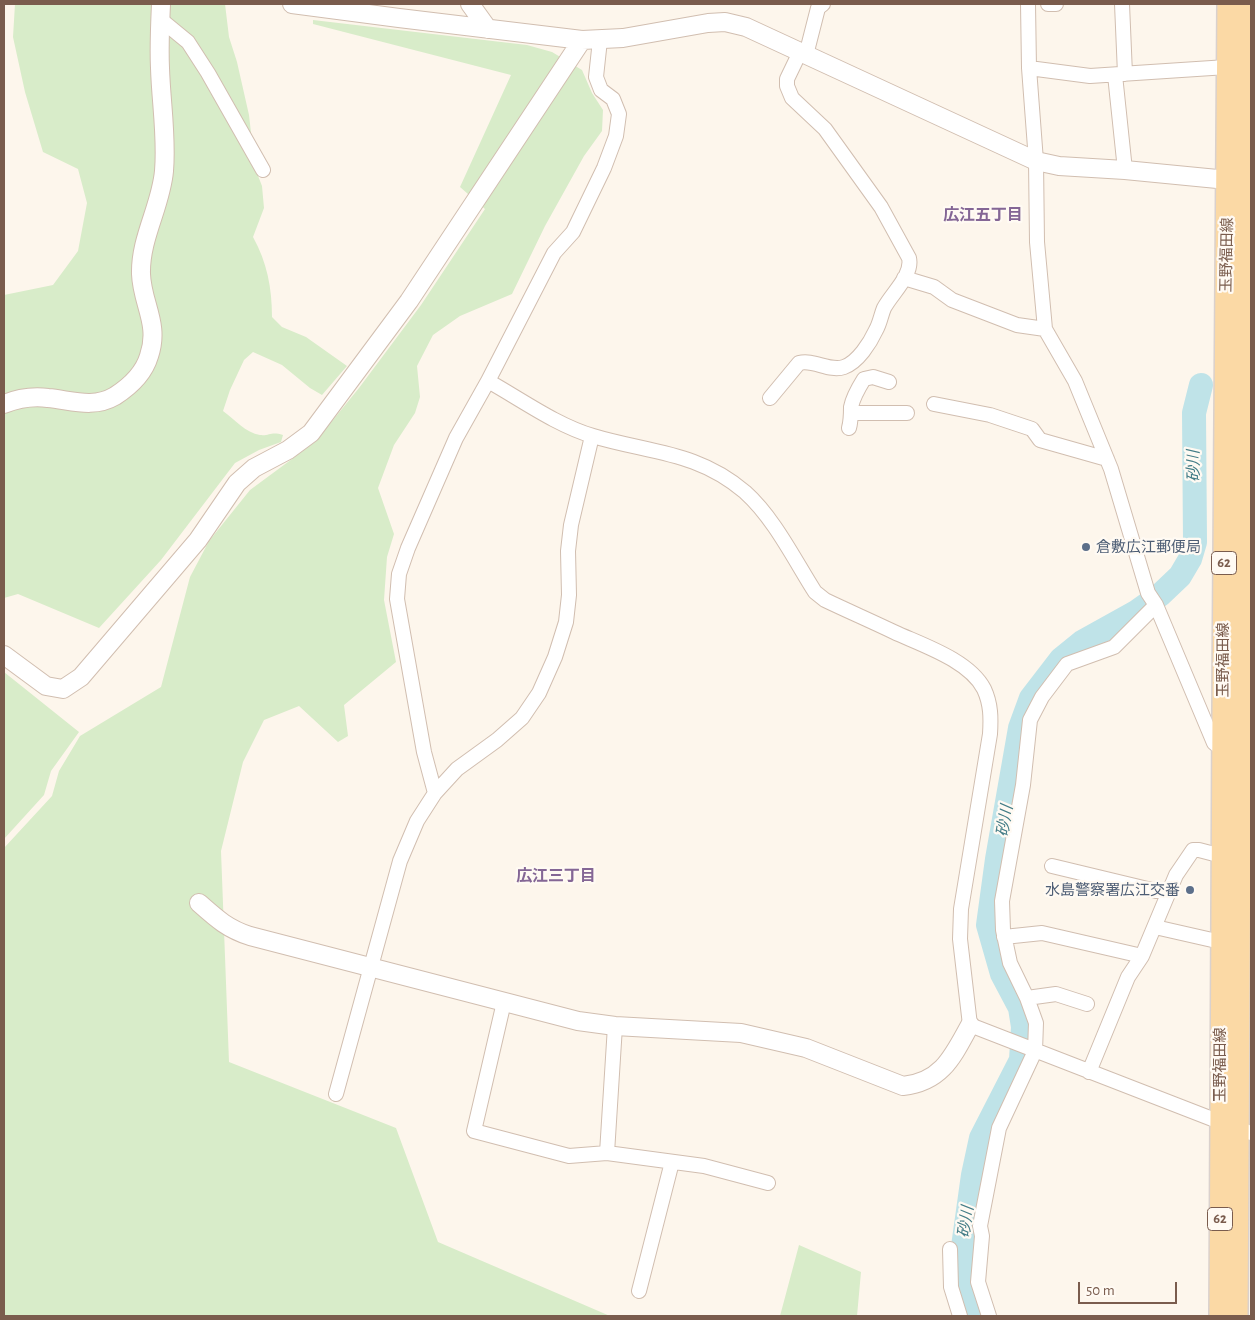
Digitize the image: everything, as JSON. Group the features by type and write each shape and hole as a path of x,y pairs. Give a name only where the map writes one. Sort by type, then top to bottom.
{"main road":[{"name":"玉野福田線","path":"1228,4 1227,67 1247,355 1246,664 1237,863 1236,1316"},
{"name":"玉野福田線","path":"1220,1316 1236,1128 1221,942 1237,863 1223,750 1224,449 1228,254 1248,29 1245,4"}],"street":[{"path":"292,4 582,40 624,38 708,23 725,22 746,27 1036,161 1059,166 1125,170 1235,181"},
{"path":"470,4 488,28"},
{"path":"770,398 798,363 805,362 836,368 844,367 854,361 876,330 884,308 904,278 910,263 881,207 825,129 792,98 786,86 787,79 803,53 818,8 823,4"},
{"path":"1028,4 1029,68 1036,161 1037,242 1045,329 1075,380 1108,459 1152,599 1213,741 1223,750"},
{"path":"1048,4 1056,4"},
{"path":"1122,4 1120,74 1125,170"},
{"path":"161,11 188,42 208,73 263,170"},
{"path":"4,404 17,399 35,397 76,403 97,403 114,397 129,385 141,373 149,356 152,340 152,320 144,294 141,274 142,256 159,198 164,172 160,68 161,11"},
{"path":"4,654 46,686 63,689 81,677 198,540 238,484 254,468 288,450 311,433 409,301 582,40"},
{"path":"435,793 424,752 397,599 399,574 417,523 456,438 488,381 554,253 573,232 604,168 616,136 619,114 613,99 601,90 596,77 600,40"},
{"path":"1029,68 1090,76 1227,67"},
{"path":"904,278 934,287 952,300 1017,325 1045,329"},
{"path":"854,361 864,379"},
{"path":"864,379 873,378 889,382"},
{"path":"849,428 851,408 856,393 864,379"},
{"path":"199,903 220,922 234,931 578,1021 615,1026 741,1033 806,1048 903,1086 916,1085 931,1079 952,1058 970,1025 960,939 961,909 990,734 991,710 984,688 972,673 955,661 824,600 815,592 766,516 745,493 707,466 679,456 592,436 562,423 488,381"},
{"path":"934,404 990,415 1032,429 1040,440 1108,459"},
{"path":"852,413 907,413"},
{"path":"336,1094 400,861 417,821 435,793 457,769 497,740 522,718 542,686 555,656 566,622 569,596 568,551 571,525 592,436"},
{"path":"989,1316 978,1282 982,1236 980,1226 999,1128 1035,1051 1036,1022 1010,963 1004,937 1002,901 1023,785 1030,720 1042,697 1067,664 1114,647 1152,599"},
{"path":"1089,1072 1128,977 1142,956 1176,875 1193,850 1213,853 1237,863"},
{"path":"1052,866 1156,891 1169,891"},
{"path":"1154,927 1221,942"},
{"path":"1004,937 1042,933 1142,956"},
{"path":"1027,998 1056,994 1087,1004"},
{"path":"504,1002 474,1131 568,1156 607,1153 704,1166 768,1183"},
{"path":"970,1025 1236,1128"},
{"path":"607,1153 615,1026"},
{"path":"639,1291 672,1162"},
{"path":"950,1249 951,1287 960,1316"}],"green space":[{"path":"15,4 225,4 229,37 237,62 249,115 255,168 262,186 264,208 253,237 262,256 268,276 272,317 282,327 306,337 347,366 322,395 310,388 282,365 253,352 244,360 230,390 223,411 245,429 255,434 276,433 283,435 281,442 259,450 235,463 161,560 99,628 18,594 4,598 4,295 53,285 78,251 87,203 78,169 43,152 25,92 13,37"},
{"path":"313,20 527,45 552,52 582,70 592,93 603,110 602,131 584,156 545,226 512,294 460,316 433,335 417,366 420,397 415,413 394,445 378,488 394,534 387,557 384,600 396,662 344,705 348,736 338,742 299,706 264,720 243,762 221,851 229,1062 396,1128 438,1242 610,1316 4,1316 4,848 52,796 59,771 80,736 161,687 190,577 209,541 250,490 315,442 359,388 421,305 485,209 460,187 511,75 313,24"},
{"path":"4,672 79,732 51,771 44,795 4,839"},
{"path":"799,1245 861,1272 857,1316 780,1316"}],"waterway":[{"name":"砂川","path":"971,1316 961,1287 961,1261 973,1175 981,1138 1021,1060 1023,1027 1020,1008 1002,974 988,925 997,859 1020,728 1031,698 1061,659 1082,642 1136,612 1160,595 1180,576 1190,559 1195,542 1194,413 1201,385"}],"place":[{"name":"倉敷広江郵便局","path":"1086,547"},
{"name":"水島警察署広江交番","path":"1190,890"}],"district":[{"name":"広江五丁目","path":"983,215"},
{"name":"広江三丁目","path":"556,876"}]}
